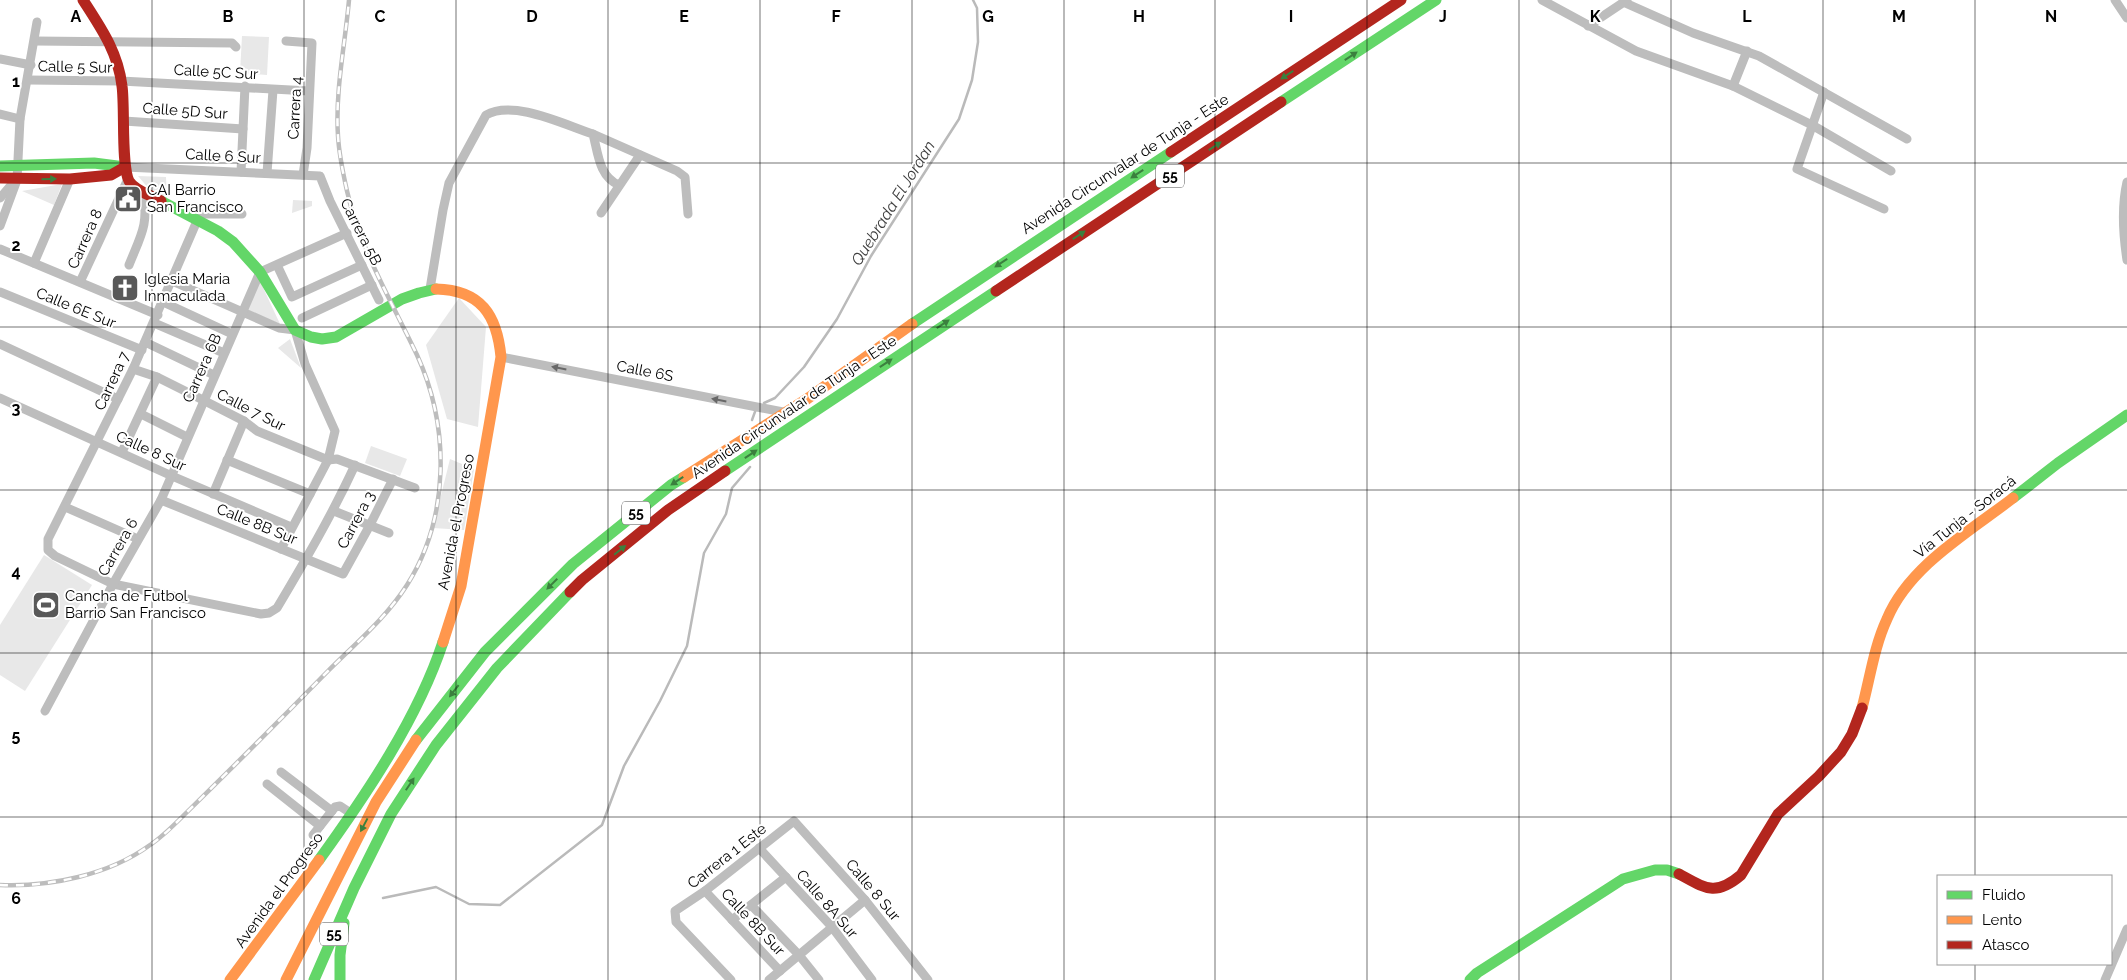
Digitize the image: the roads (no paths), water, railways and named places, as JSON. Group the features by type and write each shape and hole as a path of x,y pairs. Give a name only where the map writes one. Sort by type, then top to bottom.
{"main road":[{"path":"83,0 108,41 116,59 122,81 124,167 128,179 133,186 218,231 233,242 260,272 296,330"},
{"name":"Avenida Circunvalar de Tunja - Este","path":"286,980 376,802 422,732 485,652 573,564 671,485 807,399 938,305 1401,0"},
{"name":"Avenida Circunvalar de Tunja - Este","path":"314,980 354,888 391,814 436,745 497,668 582,580 668,510 805,417 1436,0"},
{"name":"Calle 6 Sur","path":"0,166 107,163 124,167"},
{"name":"Calle 6 Sur","path":"0,178 16,180 70,179 111,175 124,167"},
{"name":"Avenida el Progreso","path":"230,980 352,814 404,727 434,668 461,586 501,357 495,324 488,311 463,292 445,288 430,289 415,294 336,337 322,339 311,337 296,330"},
{"name":"Vía Tunja - Soracá","path":"1474,976 1623,879 1645,871 1669,870 1705,889 1720,888 1732,883 1744,871 1776,816 1835,761 1852,734 1865,698 1887,618 1901,592 1916,574 2058,463 2127,415"},
{"path":"340,980 340,955 345,921 354,888"}],"street":[{"path":"1542,0 1636,51 1733,86 1812,125 1891,171"},
{"path":"2115,0 2127,18"},
{"path":"1588,26 1625,1 1694,33 1747,51 1907,139"},
{"path":"0,226 16,180 20,119 37,22"},
{"path":"35,41 232,44 236,47"},
{"name":"Carrera 4","path":"286,41 312,43 307,148 303,175"},
{"path":"1733,86 1747,51"},
{"name":"Calle 5 Sur","path":"0,59 30,65"},
{"name":"Calle 5 Sur","path":"28,80 122,81"},
{"name":"Calle 5C Sur","path":"122,81 245,86 273,90 309,91"},
{"path":"241,172 245,86"},
{"path":"267,173 273,90"},
{"path":"1824,92 1797,169 1884,209"},
{"path":"430,289 449,182 486,115 495,110 508,109 534,114 593,134 676,171 685,177 688,214"},
{"path":"0,114 20,119"},
{"name":"Calle 5D Sur","path":"124,121 243,129"},
{"path":"593,134 604,176 610,182 619,185"},
{"path":"601,213 640,155"},
{"name":"Calle 6 Sur","path":"124,167 320,176"},
{"name":"Carrera 5B","path":"320,176 330,201 379,300"},
{"path":"34,263 70,179"},
{"name":"Carrera 8","path":"80,282 93,250 128,179"},
{"path":"0,198 16,180"},
{"path":"2127,182 2123,198 2123,231 2127,260"},
{"path":"129,265 145,225 146,211 143,192"},
{"path":"196,221 200,214 242,214"},
{"name":"Carrera 7","path":"113,584 55,556 48,550 48,539 133,369 156,319 196,221"},
{"path":"260,272 347,233"},
{"path":"0,249 80,282 224,353"},
{"path":"277,265 292,297 362,265"},
{"name":"Carrera 6B","path":"172,476 187,437 260,272"},
{"path":"172,281 279,328 296,330 305,364 335,431 328,460 281,549"},
{"path":"302,318 372,285"},
{"name":"Calle 6E Sur","path":"0,292 143,346"},
{"path":"163,302 232,334"},
{"path":"0,344 118,400"},
{"path":"143,346 214,375"},
{"name":"Calle 6S","path":"501,357 784,412"},
{"name":"Calle 7 Sur","path":"133,369 157,377 244,421 257,431 328,460 336,459 416,488"},
{"path":"122,452 157,377"},
{"name":"Calle 8 Sur","path":"0,398 172,476 291,527"},
{"path":"141,414 187,437"},
{"path":"213,494 244,421"},
{"path":"227,460 310,494"},
{"path":"113,584 261,614 269,613 277,608 306,559 334,511 355,466"},
{"name":"Carrera 6","path":"45,711 113,584 161,500 172,476"},
{"name":"Carrera 3","path":"343,574 393,479"},
{"name":"Calle 8B Sur","path":"161,500 343,574"},
{"path":"65,507 138,539"},
{"path":"334,511 389,532"},
{"path":"281,772 332,811"},
{"path":"267,784 320,826"},
{"path":"313,835 335,806 340,806 352,814"},
{"name":"Calle 8 Sur","path":"794,821 865,900 928,980"},
{"name":"Carrera 1 Este","path":"731,980 676,922 676,912 794,821"},
{"name":"Calle 8A Sur","path":"759,848 832,927 872,980"},
{"path":"732,920 786,877"},
{"name":"Calle 8B Sur","path":"705,891 780,971"},
{"path":"769,980 865,900"},
{"path":"751,905 799,955 819,980"},
{"path":"2112,964 2127,929"},
{"path":"2105,980 2111,965"}],"waterway":[{"name":"Quebrada El Jordan","path":"764,403 775,398 804,367 837,319 871,256 959,119 972,80 978,42 977,8 973,0"},
{"path":"752,420 756,409"},
{"path":"383,898 436,887 469,904 500,905 602,825 624,766 660,701 687,646 704,553 726,514 732,488 750,467"}],"railway":[{"path":"0,885 39,884 78,877 116,864 159,839 380,619 399,597 421,559 438,501 440,441 428,383 417,355 368,254 353,213 344,177 340,157 337,119 349,0"}],"place":[{"name":"CAI Barrio San Francisco","path":"128,199"},
{"name":"Iglesia Maria Inmaculada","path":"125,288"},
{"name":"Cancha de Futbol Barrio San Francisco","path":"46,605"}]}
